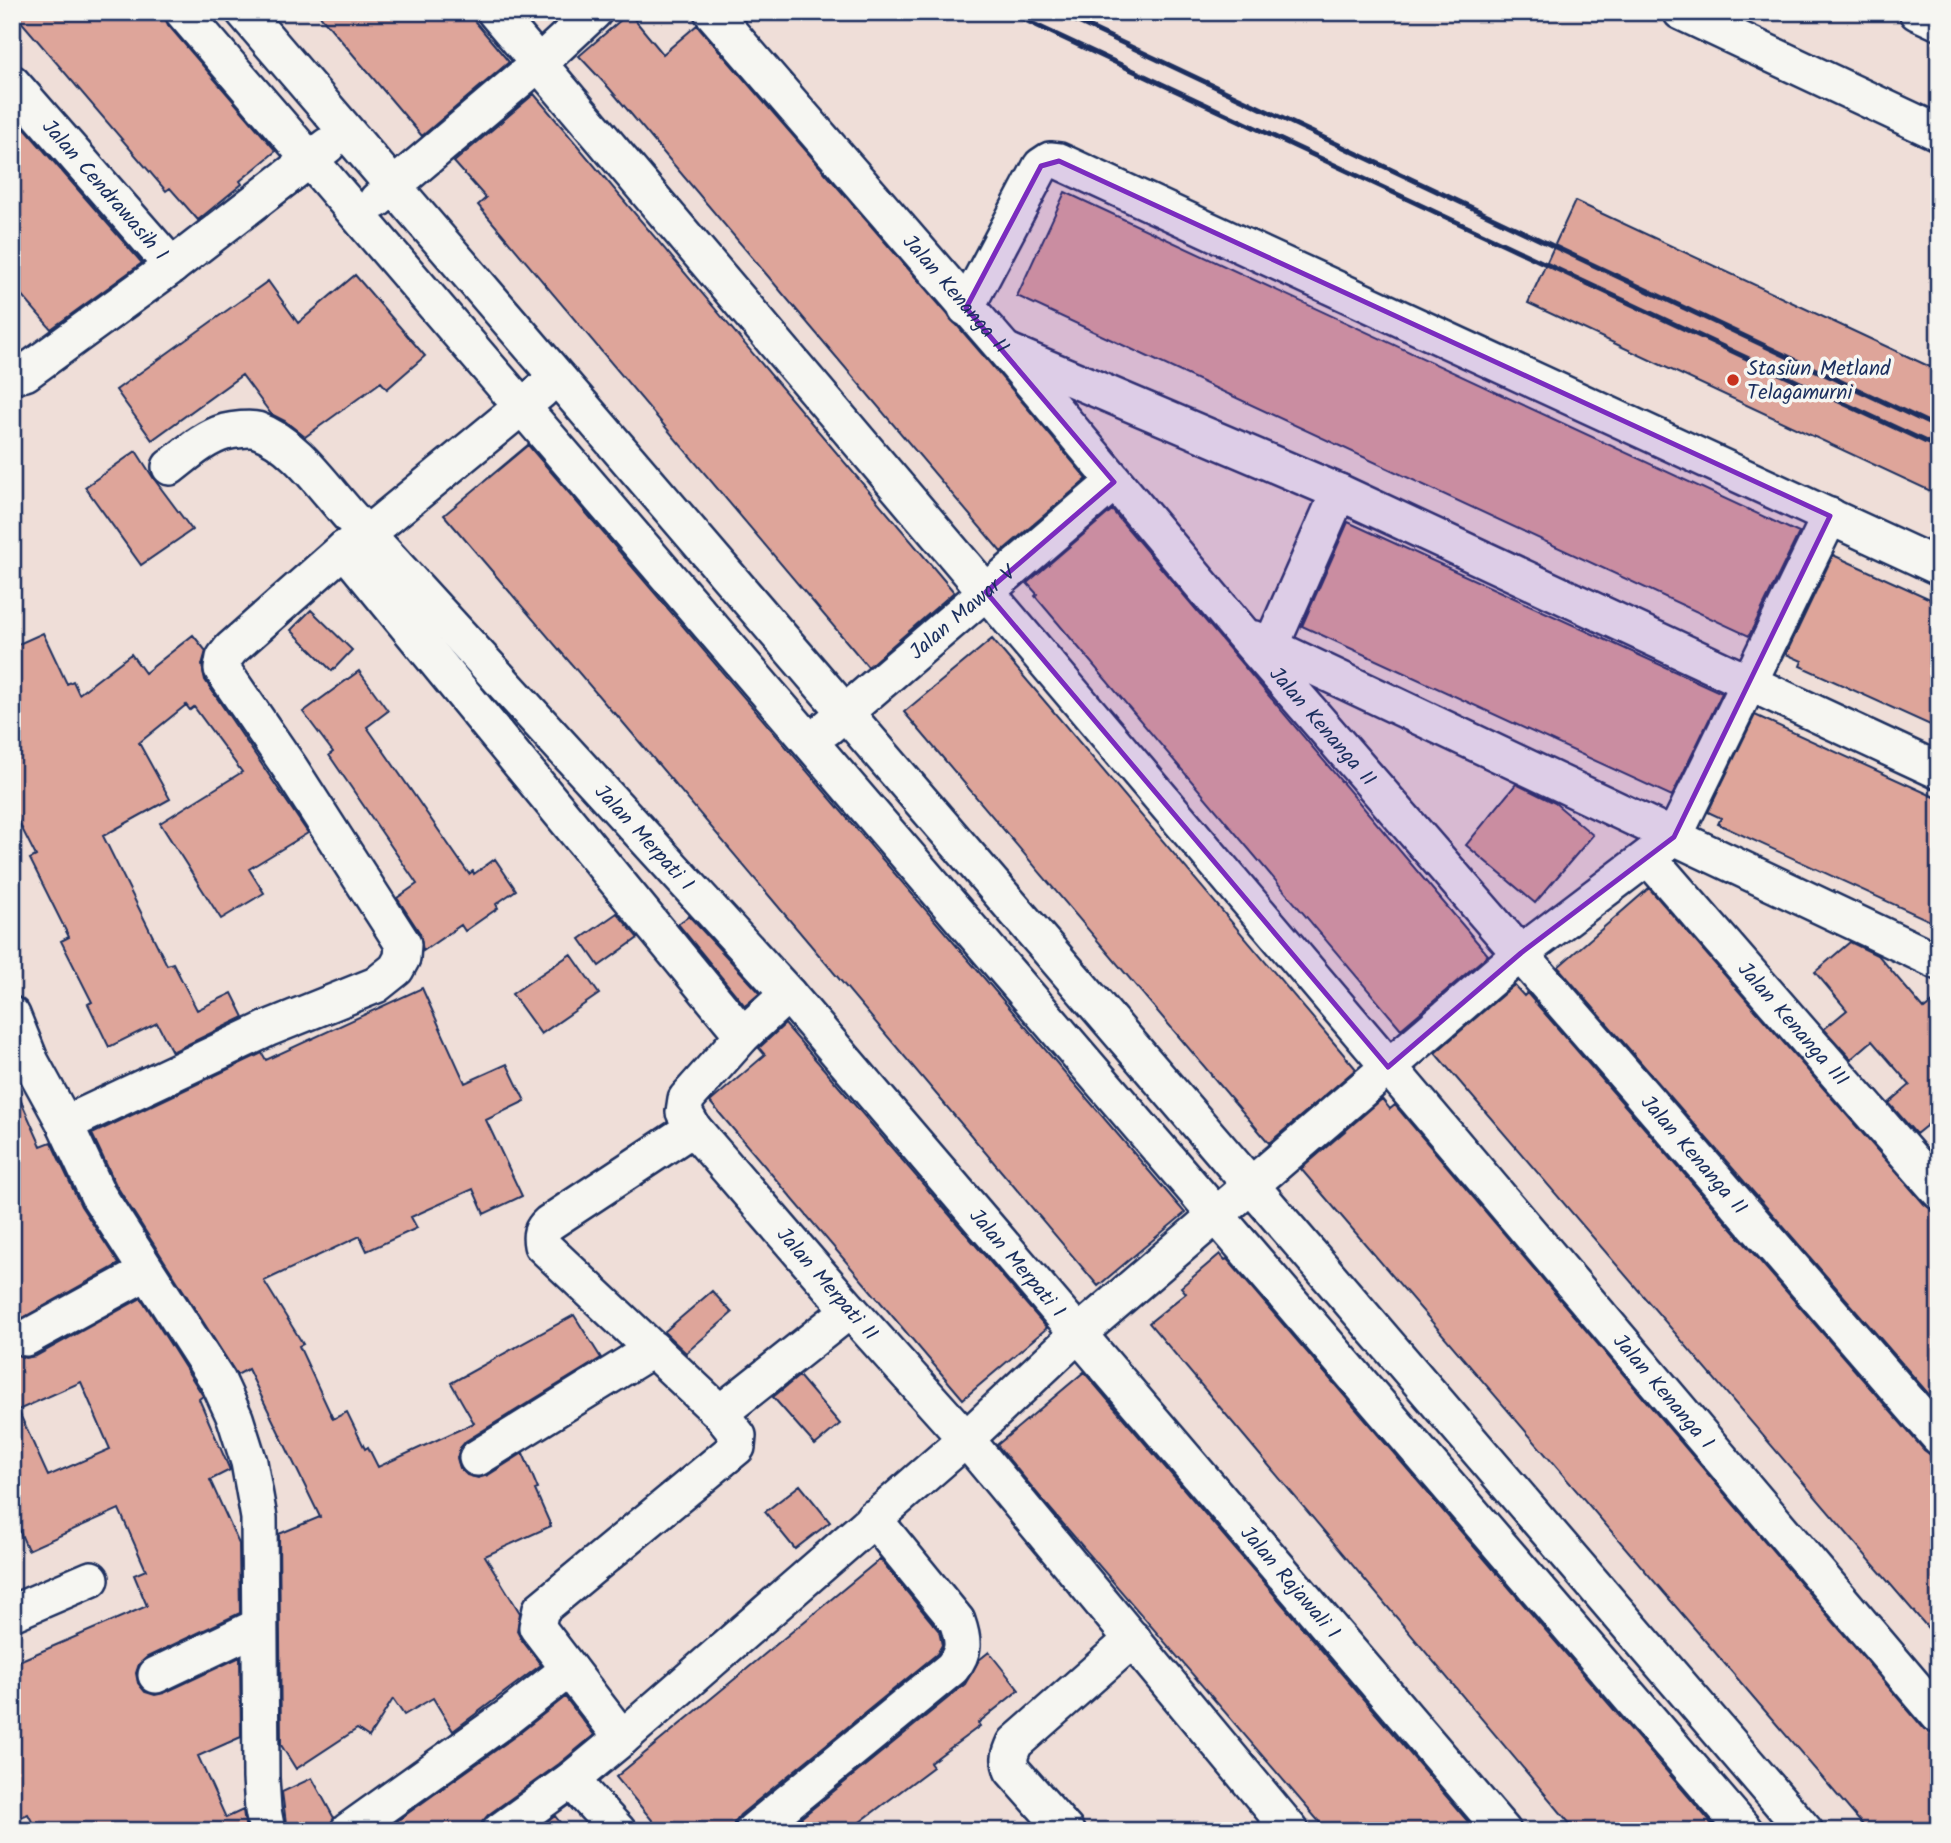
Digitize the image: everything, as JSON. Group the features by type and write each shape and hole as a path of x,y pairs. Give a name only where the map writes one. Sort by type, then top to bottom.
{"street":[{"path":"183,12 1745,1831"},
{"path":"244,12 1805,1831"},
{"name":"Jalan Kenanga I","path":"495,12 1939,1716"},
{"path":"359,215 538,64 594,12"},
{"name":"Jalan Kenanga II","path":"712,12 1003,348 1114,482 1256,639 1521,953 1939,1437"},
{"path":"1681,12 1939,133"},
{"path":"1917,12 1939,22"},
{"name":"Jalan Cendrawasih I","path":"12,83 172,266"},
{"path":"16,369 172,266 346,130"},
{"path":"966,308 1041,166 1050,160 1059,161 1939,567"},
{"path":"1003,348 1339,492 1939,771"},
{"path":"65,1124 269,1028 376,985 396,969 402,958 403,944 283,757 222,669 224,658 356,541 558,377"},
{"name":"Jalan Merpati I","path":"170,467 203,443 225,432 256,429 286,447 308,467 350,519 356,541 788,994 1078,1334"},
{"name":"Jalan Mawar V","path":"811,742 1114,482"},
{"path":"1339,492 1256,639 1661,848 1939,962"},
{"path":"500,1831 571,1780 622,1738 966,1439 1078,1334 1521,953 1661,848 1749,683 1830,516"},
{"path":"356,541 743,1035"},
{"name":"Jalan Kenanga III","path":"1661,848 1939,1191"},
{"path":"622,1738 537,1628 541,1609 737,1447 738,1436 720,1413 542,1245 542,1229 693,1128 684,1112 686,1098 743,1035 788,994"},
{"path":"12,1015 32,1062 98,1195 218,1381 249,1462 259,1518 261,1778 263,1810 268,1831"},
{"name":"Jalan Merpati II","path":"693,1128 966,1439 1291,1831"},
{"path":"26,1338 147,1272"},
{"path":"720,1413 850,1310"},
{"name":"Jalan Rajawali I","path":"1078,1334 1503,1831"},
{"path":"477,1458 653,1349"},
{"path":"753,1831 952,1668 961,1657 963,1638 957,1622 873,1518"},
{"path":"12,1613 92,1579"},
{"path":"156,1675 259,1626"},
{"path":"1066,1831 1012,1770 1010,1754 1015,1743 1133,1639"},
{"path":"348,1831 509,1716 569,1669"},
{"path":"571,1780 618,1831"}],"highlighted area":[{"path":"1059,161 1830,516 1674,837 1521,953 1388,1067 986,592 1114,482 966,308 1041,166"}],"building":[{"path":"13,12 163,12 168,25 276,151 240,181 242,184 198,220 170,188 166,191"},
{"path":"317,12 467,12 509,62 422,136"},
{"path":"629,13 663,54 697,25 1087,479 1001,552 609,88 579,56"},
{"path":"534,94 954,592 868,667 478,205 486,198 454,162"},
{"path":"12,114 142,263 51,329 12,284"},
{"path":"1065,192 1799,533 1749,636 1017,296"},
{"path":"1575,201 1939,371 1939,495 1528,303"},
{"path":"355,275 425,356 387,389 381,382 305,437 271,414 242,375 152,440 116,390 268,281 298,323"},
{"path":"528,445 1185,1213 1098,1286 615,713 444,515"},
{"path":"136,451 192,530 141,565 85,487"},
{"path":"1112,510 1488,955 1401,1029 1035,596 1037,594 1027,583"},
{"path":"1348,522 1722,693 1672,796 1302,626"},
{"path":"1833,555 1939,603 1939,729 1800,666 1802,661 1786,654"},
{"path":"311,610 352,650 332,671 291,630"},
{"path":"43,633 67,684 73,681 79,694 131,654 145,673 193,635 206,651 202,665 205,680 308,833 249,869 264,893 221,919 160,823 242,772 194,707 190,710 186,705 139,743 170,799 103,836 167,965 173,963 197,1010 232,993 244,1017 172,1052 157,1023 109,1047 88,1004 92,1002 61,941 69,937 30,859 36,856 12,809 12,647"},
{"path":"992,639 1356,1069 1269,1143 904,712"},
{"path":"359,671 388,711 367,727 469,874 473,871 474,874 495,859 516,890 496,904 498,908 465,931 461,925 423,951 420,933 397,898 417,884 329,755 333,752 303,712"},
{"path":"1755,715 1939,799 1939,925 1718,824 1721,818 1708,812"},
{"path":"1516,784 1555,803 1593,835 1535,903 1466,845"},
{"path":"1649,888 1924,1204 1939,1211 1939,1406 1558,967"},
{"path":"617,913 638,938 599,966 580,939"},
{"path":"689,916 760,993 745,1006 678,924"},
{"path":"1850,942 1879,956 1924,1009 1939,997 1939,1119 1937,1117 1916,1134 1889,1103 1910,1085 1872,1041 1851,1059 1824,1029 1847,1010 1815,972"},
{"path":"571,954 599,994 541,1034 512,994"},
{"path":"1514,985 1524,996 1527,993 1924,1450 1939,1457 1939,1641 1435,1053"},
{"path":"422,988 465,1083 507,1064 525,1101 486,1120 522,1196 484,1214 473,1189 411,1217 417,1228 367,1251 360,1236 264,1281 303,1344 299,1346 333,1419 347,1412 365,1449 368,1447 378,1467 474,1423 451,1383 574,1315 601,1358 466,1441 457,1458 460,1468 467,1475 478,1478 488,1475 523,1453 538,1489 535,1490 551,1526 485,1556 520,1613 517,1631 521,1639 541,1665 453,1731 433,1698 404,1715 393,1699 369,1737 357,1729 296,1769 281,1745 279,1534 320,1517 248,1369 237,1375 116,1185 92,1134 262,1053 266,1060"},
{"path":"785,1024 1047,1328 963,1399 710,1102 765,1055 759,1048"},
{"path":"12,1081 41,1146 51,1142 81,1206 119,1264 12,1324"},
{"path":"1382,1099 1390,1109 1395,1105 1924,1729 1939,1736 1939,1831 1868,1831 1301,1169"},
{"path":"1220,1254 1718,1831 1576,1831 1149,1323 1186,1293 1181,1287"},
{"path":"712,1291 732,1313 686,1353 664,1332"},
{"path":"141,1298 203,1396 199,1399 230,1470 210,1480 239,1544 240,1613 147,1657 139,1664 136,1673 138,1683 145,1692 155,1695 240,1657 241,1737 198,1756 226,1818 243,1810 246,1831 37,1831 28,1814 12,1821 12,1664 147,1606 134,1575 146,1570 119,1509 28,1550 12,1514 12,1352 25,1358 36,1356","holes":["81,1382 110,1449 48,1476 18,1410"]},
{"path":"1084,1372 1476,1831 1327,1831 1041,1498 997,1445"},
{"path":"799,1376 840,1424 815,1445 773,1397"},
{"path":"800,1485 830,1522 795,1549 765,1512"},
{"path":"880,1559 939,1631 942,1645 937,1654 740,1815 734,1823 733,1831 661,1831 616,1777"},
{"path":"989,1652 1019,1690 978,1723 980,1726 930,1763 933,1767 848,1831 785,1831 965,1684 979,1660"},
{"path":"565,1697 594,1735 488,1815 482,1822 480,1831 383,1831 521,1732"},
{"path":"312,1778 334,1818 328,1831 287,1831 282,1792"},
{"path":"555,1816 567,1831 535,1831"}],"railway":[{"path":"1008,12 1939,448"},
{"path":"1057,12 1939,428"}],"place":[{"name":"Stasiun Metland Telagamurni","path":"1733,380"}]}
